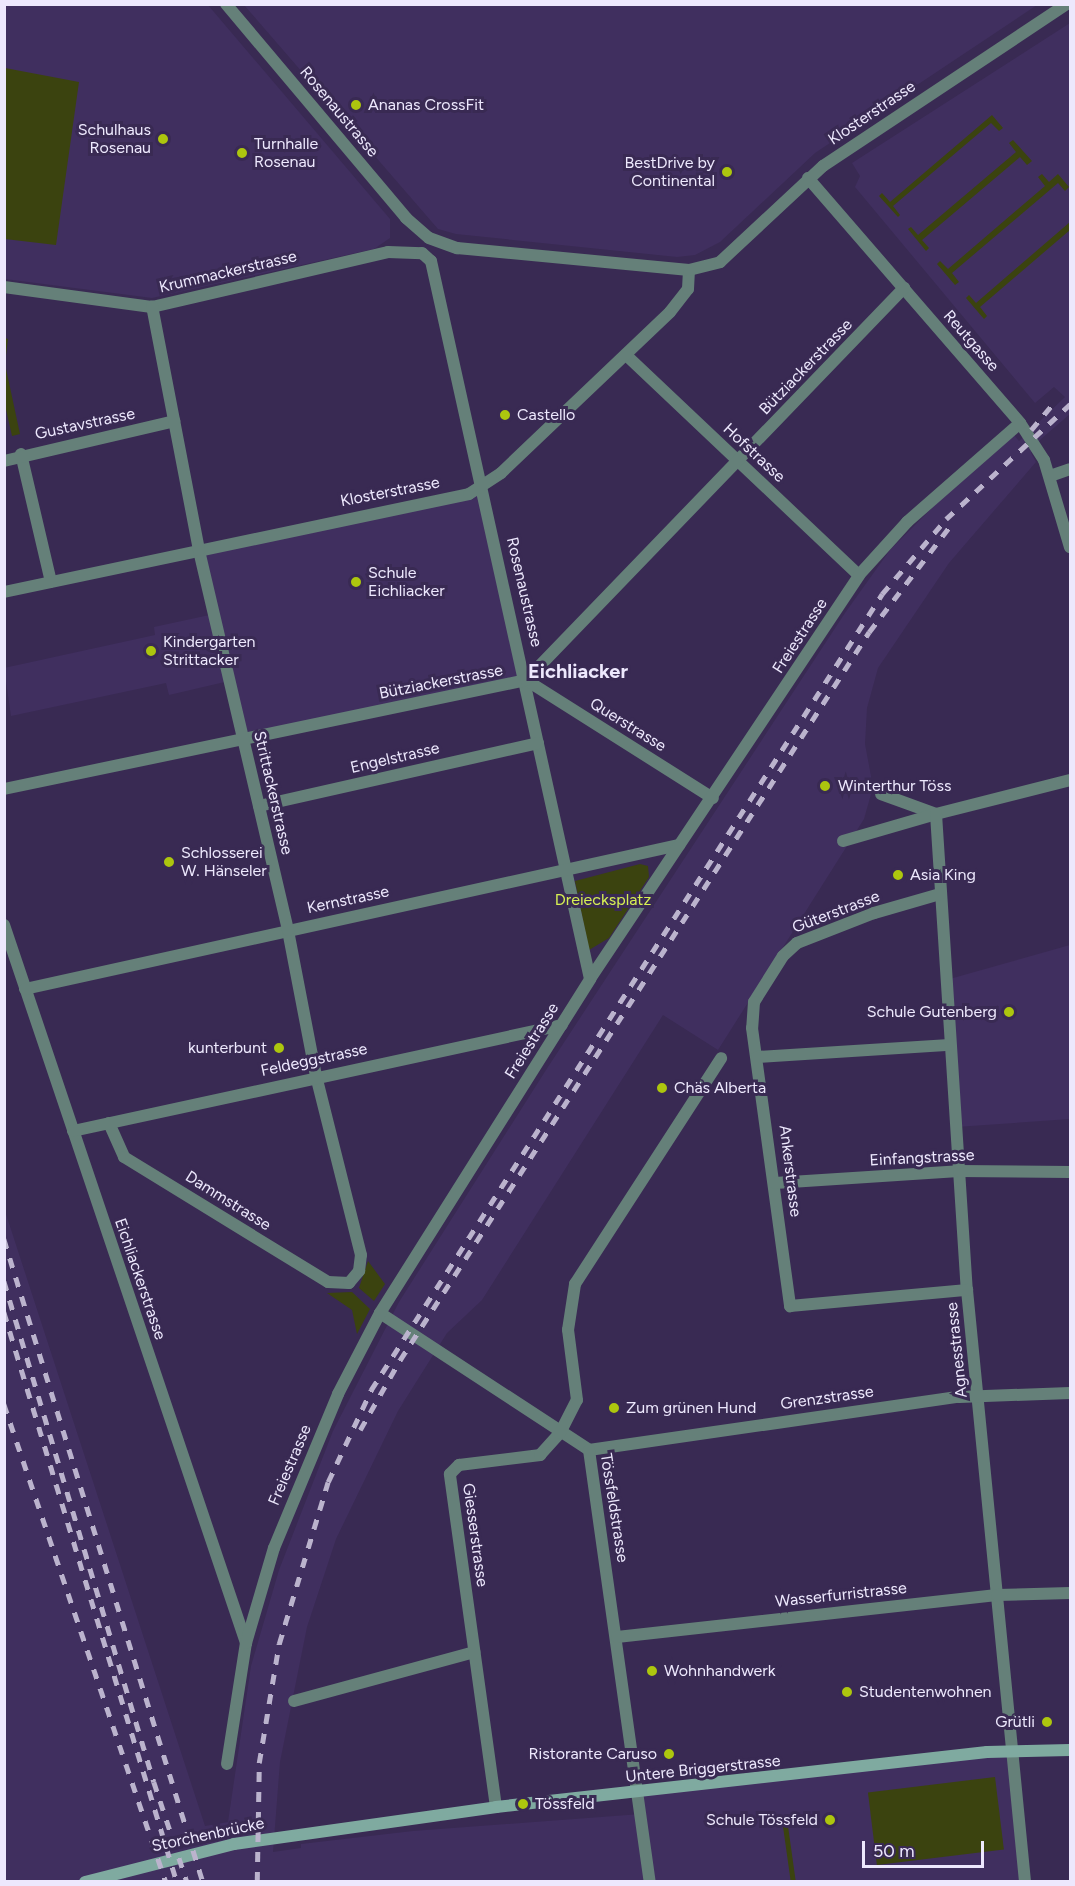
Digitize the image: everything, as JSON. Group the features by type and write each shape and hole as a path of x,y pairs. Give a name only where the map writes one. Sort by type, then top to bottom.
{"main road":[{"name":"Untere Briggerstrasse","path":"340,1828 496,1807 1011,1751 1071,1750"},
{"name":"Storchenbrücke","path":"85,1881 234,1844 340,1828"}],"street":[{"name":"Rosenaustrasse","path":"226,4 406,218 429,238 457,248 689,270"},
{"name":"Klosterstrasse","path":"4,592 468,494 483,487 626,355 685,294 689,270 709,267 729,254 808,178 1068,4"},
{"name":"Reutgasse","path":"808,178 1020,423 1050,476 1071,547"},
{"name":"Krummackerstrasse","path":"4,287 152,307 388,252 422,253"},
{"name":"Rosenaustrasse","path":"422,253 435,271 526,680 563,869 590,979"},
{"name":"Bütziackerstrasse","path":"4,789 526,680 904,288"},
{"name":"Strittackerstrasse","path":"152,307 199,550 288,930 316,1076 361,1255 359,1271 349,1282"},
{"name":"Hofstrasse","path":"626,355 859,575"},
{"name":"Gustavstrasse","path":"4,461 21,454 174,421"},
{"name":"Freiestrasse","path":"227,1764 246,1643 274,1548 308,1461 383,1316 590,979 713,798 859,575 907,522 1020,423"},
{"path":"21,454 51,582"},
{"path":"1050,476 1071,469"},
{"name":"Querstrasse","path":"526,680 713,798"},
{"name":"Engelstrasse","path":"259,806 538,743"},
{"path":"843,842 936,814 1071,780"},
{"path":"881,794 936,814"},
{"name":"Agnesstrasse","path":"936,814 967,1290 1025,1881"},
{"name":"Kernstrasse","path":"25,989 679,845"},
{"name":"Güterstrasse","path":"758,1057 752,1009 790,948 874,913 940,894"},
{"name":"Eichliackerstrasse","path":"4,925 246,1643"},
{"name":"Feldeggstrasse","path":"73,1131 316,1076 562,1025"},
{"path":"758,1057 950,1045"},
{"name":"Ankerstrasse","path":"758,1057 790,1306 967,1290"},
{"path":"383,1316 560,1433 577,1400 568,1330 575,1284 721,1058"},
{"name":"Dammstrasse","path":"109,1123 124,1157 328,1282 349,1282"},
{"name":"Einfangstrasse","path":"775,1183 959,1171 1071,1172"},
{"name":"Grenzstrasse","path":"589,1450 978,1395 1071,1393"},
{"name":"Tössfeldstrasse","path":"560,1433 589,1450 650,1881"},
{"name":"Giesserstrasse","path":"496,1807 450,1474 459,1465 540,1455 560,1433"},
{"name":"Wasserfurristrasse","path":"616,1637 997,1595 1071,1593"},
{"path":"294,1701 474,1652"}],"shaded area":[{"name":"Schulhaus Rosenau","path":"5,5 208,5 390,219 390,238 374,249 152,298 5,279"},
{"path":"244,5 1037,5 815,153 720,242 695,255 677,257 456,234 438,229"},
{"path":"1070,23 1070,414 1041,439 1031,453 1036,462 949,563 878,668 867,708 865,744 873,787 864,819 718,1050 663,1015 482,1300 447,1333 398,1411 336,1539 307,1627 280,1762 273,1852 301,1848 301,1844 413,1831 641,1814 639,1793 1011,1751 1025,1881 5,1881 4,1208 205,1826 228,1822 251,1666 279,1570 333,1431 399,1302 546,1070 845,613 890,550 945,495 1014,435 1019,441 1065,397 1054,387 1035,403 855,187 860,176 852,163"},
{"name":"Schule Eichliacker","path":"483,487 526,680 243,739 229,681 169,695 166,683 11,716 4,668 155,635 154,627 214,614 199,550"},
{"name":"Schule Gutenberg","path":"1070,945 1070,1119 956,1127 946,980"}],"green space":[{"path":"5,68 79,82 56,245 5,239"},
{"path":"992,115 1003,128 999,131 991,123 893,206 900,215 898,217 879,196 882,193 890,202"},
{"path":"1013,140 1032,161 1027,165 1020,157 922,240 929,248 926,251 908,229 911,227 918,235 1016,152 1009,143"},
{"path":"1042,174 1049,182 1058,174 1069,187 1065,191 1058,183 952,273 959,282 955,285 937,264 940,261 948,269 1045,186 1038,177"},
{"path":"1070,222 1070,230 980,307 987,316 984,319 966,298 969,295 976,303"},
{"path":"5,338 8,339 5,364"},
{"path":"5,364 20,434 12,436 5,405"},
{"name":"Dreiecksplatz","path":"640,864 648,866 649,877 609,938 589,950 575,881"},
{"path":"368,1261 385,1284 374,1301 359,1288"},
{"path":"352,1292 370,1309 357,1334 352,1310 327,1293"},
{"path":"995,1777 1004,1849 877,1865 868,1793"},
{"path":"787,1819 796,1881 791,1882 782,1820"}],"railway":[{"path":"257,1882 259,1763 279,1644 328,1482 371,1390 882,594 946,519 1070,404"},
{"path":"1031,430 1052,405"},
{"path":"360,1430 400,1360 869,632 950,526"},
{"path":"4,1239 203,1882"},
{"path":"4,1281 154,1782 187,1882"},
{"path":"4,1312 177,1882"},
{"path":"4,1404 166,1882"}],"place":[{"name":"Ananas CrossFit","path":"356,105"},
{"name":"Schulhaus Rosenau","path":"163,139"},
{"name":"Turnhalle Rosenau","path":"242,153"},
{"name":"BestDrive by Continental","path":"727,172"},
{"name":"Castello","path":"505,415"},
{"name":"Schule Eichliacker","path":"356,582"},
{"name":"Kindergarten Strittacker","path":"151,651"},
{"name":"Winterthur Töss","path":"825,786"},
{"name":"Schlosserei W. Hänseler","path":"169,862"},
{"name":"Asia King","path":"898,875"},
{"name":"Schule Gutenberg","path":"1009,1012"},
{"name":"kunterbunt","path":"279,1048"},
{"name":"Chäs Alberta","path":"662,1088"},
{"name":"Zum grünen Hund","path":"614,1408"},
{"name":"Wohnhandwerk","path":"652,1671"},
{"name":"Studentenwohnen","path":"847,1692"},
{"name":"Grütli","path":"1047,1722"},
{"name":"Ristorante Caruso","path":"669,1754"},
{"name":"Tössfeld","path":"523,1804"},
{"name":"Schule Tössfeld","path":"830,1820"}],"district":[{"name":"Eichliacker","path":"578,671"}]}
